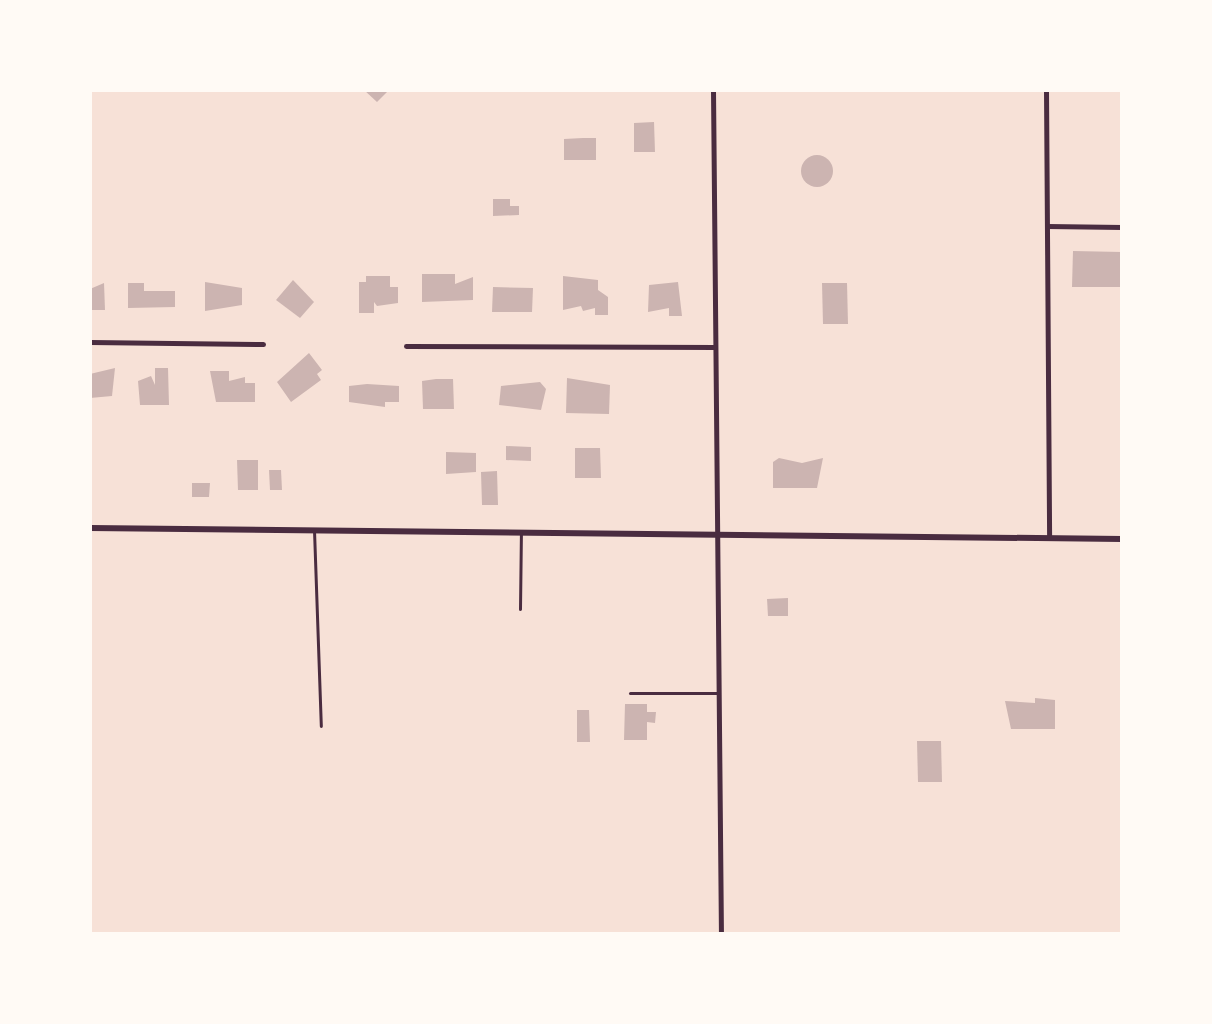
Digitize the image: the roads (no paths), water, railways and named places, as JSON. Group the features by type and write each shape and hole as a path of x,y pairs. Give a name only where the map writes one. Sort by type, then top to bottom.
{"street":[{"path":"713,90 721,934"},
{"path":"1046,90 1049,538"},
{"path":"1047,226 1122,227"},
{"path":"90,342 263,344"},
{"path":"406,346 715,347"},
{"path":"90,528 1122,539"}],"lane":[{"path":"314,530 321,726"},
{"path":"520,609 521,532"},
{"path":"630,693 718,693"}]}
